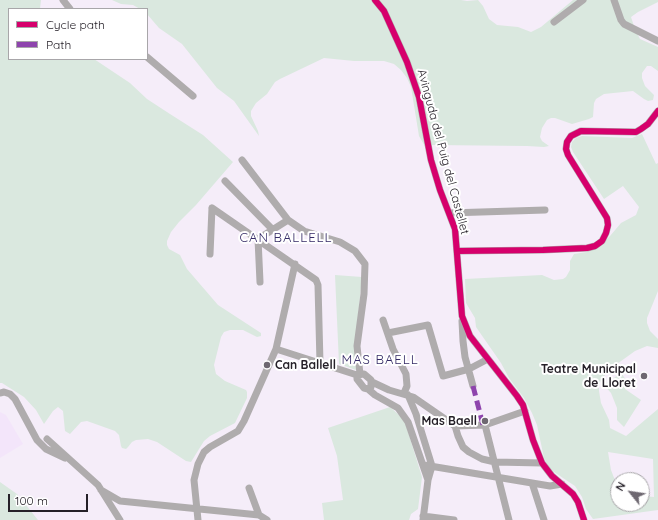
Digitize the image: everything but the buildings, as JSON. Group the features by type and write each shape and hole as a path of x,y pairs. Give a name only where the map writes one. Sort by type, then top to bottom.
{"street":[{"path":"63,0 69,8"},
{"name":"Avinguda del Puig del Castellet","path":"375,0 384,11 407,62 419,97 431,160 440,190 450,213 454,229 462,316 470,336 517,396 525,411 533,440 542,463 552,476 575,496 584,520"},
{"path":"554,22 583,0"},
{"path":"614,0 621,20 624,24 658,41"},
{"path":"148,58 193,96"},
{"path":"457,251 551,250 587,248 595,246 602,240 606,233 608,218 568,155 566,149 567,142 571,136 581,131 636,132 648,124 658,111"},
{"path":"242,160 288,220 304,231 340,242 355,251 365,264 364,294 357,346 359,374 357,379 364,388 370,386 406,394 413,397 455,426 485,425 525,411"},
{"path":"225,181 273,230"},
{"path":"210,254 212,208 295,264 316,280 318,285 320,363"},
{"path":"450,213 544,210"},
{"path":"258,239 288,220"},
{"path":"258,239 260,282"},
{"path":"198,520 194,480 196,468 204,452 213,444 236,433 241,428 276,349 295,264"},
{"path":"462,316 465,357 473,386"},
{"path":"383,320 393,349 406,374 406,394 418,420 432,466 428,480 423,518 454,520"},
{"path":"388,333 428,325 443,376 469,369 488,359"},
{"path":"276,349 320,363 359,374 364,374 368,377 370,386 375,395 392,404 402,412 408,422 428,480"},
{"path":"0,393 4,392 10,394 15,399 37,440 46,449 63,458 67,458"},
{"path":"485,425 509,520"},
{"path":"455,426 458,436 466,449 482,459 494,462 542,463"},
{"path":"47,438 98,485 120,520"},
{"path":"424,466 432,466 550,486 562,484"},
{"path":"532,483 544,520"},
{"path":"249,488 257,518"},
{"path":"101,490 120,501 267,520"},
{"path":"113,508 120,501"}],"shaded area":[{"path":"0,0 41,0 40,8 8,8 8,60 96,60 130,83 147,99 203,135 233,162 171,232 167,245 169,249 180,255 187,269 218,305 261,333 261,336 257,337 243,330 230,330 224,332 221,337 214,365 216,374 225,381 246,390 247,398 235,423 210,436 204,441 191,462 186,461 157,442 148,439 136,440 126,449 122,448 119,435 115,431 87,421 81,422 70,434 65,431 63,411 58,407 53,411 44,424 36,410 24,397 0,383"},
{"path":"112,0 478,0 483,6 489,19 497,25 518,27 531,32 541,27 573,0 658,0 658,2 631,17 640,39 658,47 658,71 651,66 647,66 642,73 645,86 654,95 653,100 648,101 633,91 604,94 596,99 594,103 593,117 589,119 572,124 555,118 547,120 542,128 540,137 542,141 549,146 429,145 426,148 419,136 411,87 401,70 394,64 384,61 354,61 324,58 275,82 267,94 256,103 251,111 251,116 259,136 234,101 217,88 182,44 159,28 148,15 148,8 138,8 133,5 121,4"},
{"path":"642,134 656,164 658,163 658,291 647,318 647,323 650,331 658,339 658,348 647,346 635,351 617,364 602,378 599,385 599,391 601,403 609,420 610,428 626,436 658,409 658,510 650,511 650,497 654,497 653,459 608,452 612,472 610,472 610,512 644,512 593,519 586,509 582,497 575,486 554,472 548,466 544,458 537,425 532,413 524,398 509,378 501,363 476,327 475,318 466,303 465,279 542,275 554,280 563,279 570,270 570,261 574,254 587,252 601,245 621,223 636,215 639,207 623,186 604,199 571,147 572,142 576,138 582,136 632,138"},
{"path":"335,275 362,277 355,348 356,370 339,364"},
{"path":"621,373 627,381 625,389 641,400 624,427 617,420 617,408 611,393 604,385"},
{"path":"390,407 405,422 422,477 418,509 411,514 409,520 324,520 322,503 343,500 337,456 328,428"},
{"path":"0,412 6,415 23,444 0,458"},
{"path":"0,482 17,494 38,520 0,520"}],"marked path":[{"path":"473,386 483,425"}],"cycle path":[{"path":"375,0 384,11 407,62 419,97 431,160 440,190 455,229 462,316 470,336 523,405 533,440 542,463 552,476 573,494 578,502 584,520"},
{"path":"457,251 543,250 587,248 595,246 602,241 606,233 608,225 607,218 568,155 566,149 567,142 571,136 581,131 636,132 648,124 658,111"}],"place":[{"name":"Can Ballell","path":"267,365"},
{"name":"Teatre Municipal de Lloret","path":"644,376"},
{"name":"Mas Baell","path":"485,421"}],"district":[{"name":"CAN BALLELL","path":"286,238"},
{"name":"MAS BAELL","path":"380,360"}]}
